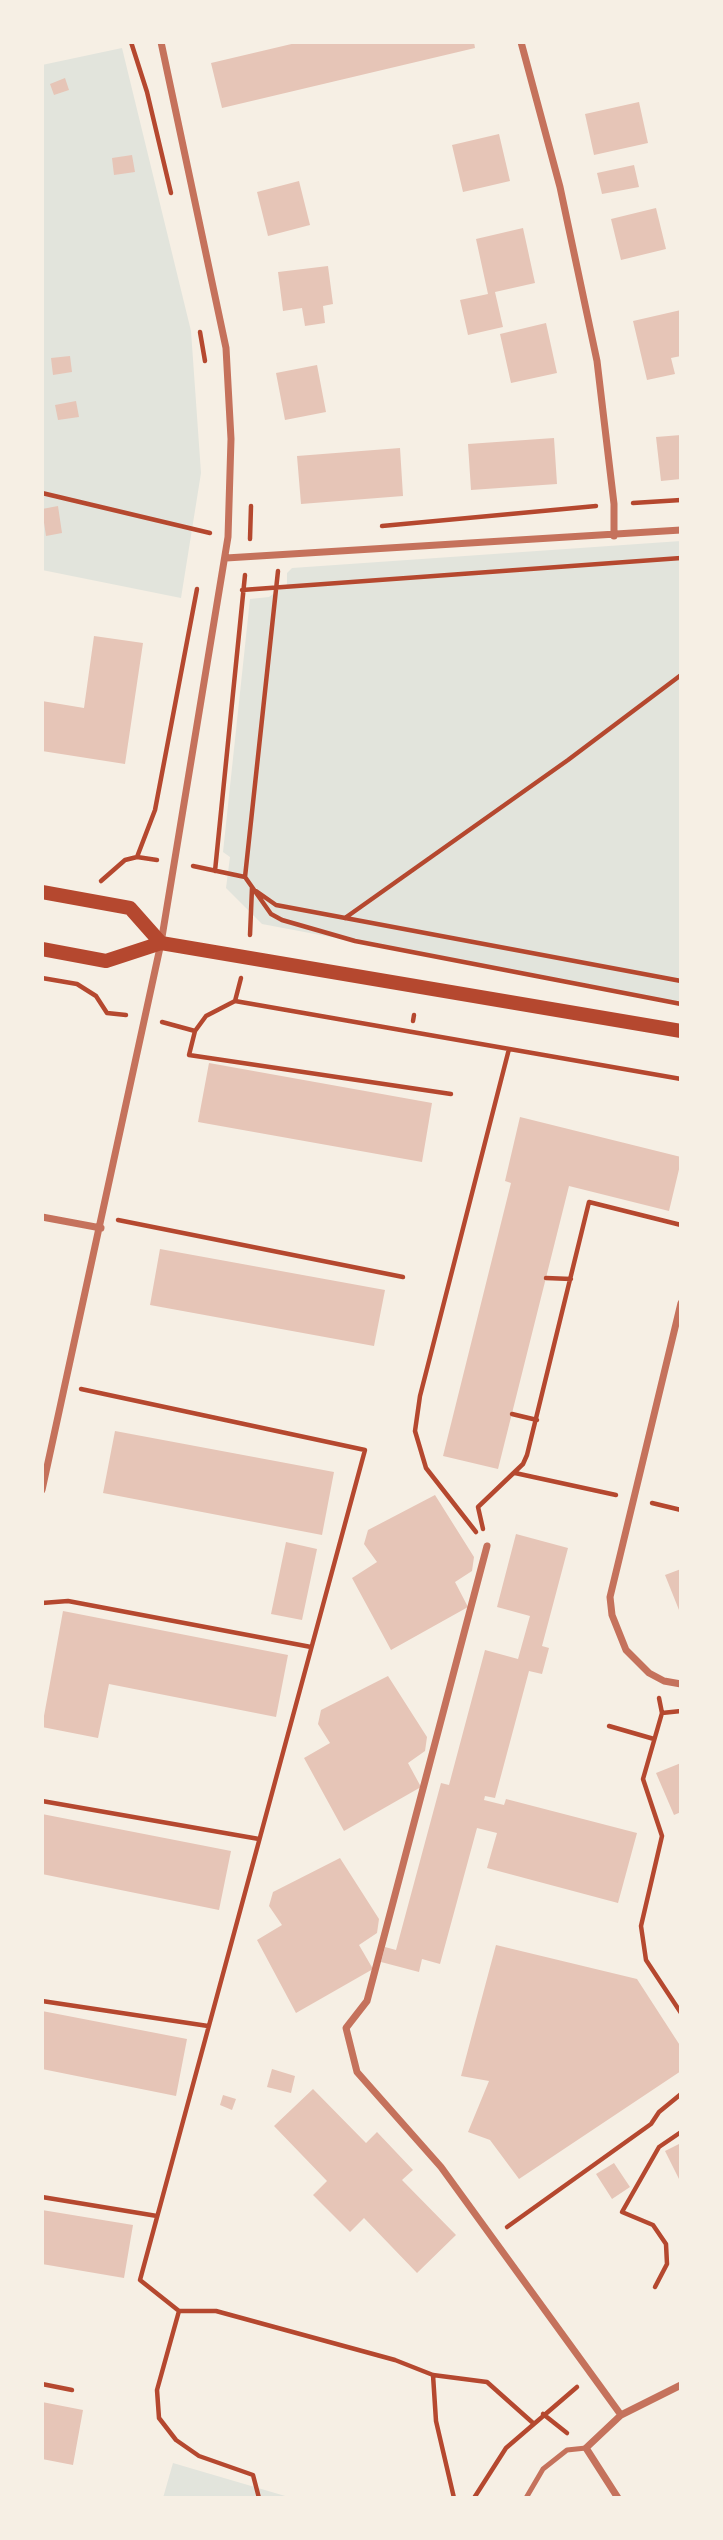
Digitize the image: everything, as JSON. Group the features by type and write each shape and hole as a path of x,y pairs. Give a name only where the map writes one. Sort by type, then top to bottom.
{"main road":[{"path":"42,892 130,908 160,943"},
{"path":"42,950 106,961 160,943 681,1031"}],"street":[{"path":"42,1490 67,1386 160,943 228,537 231,439 226,348 161,42"},
{"path":"521,42 560,187 597,361 614,504 614,536"},
{"path":"226,558 681,530"},
{"path":"42,1217 100,1228"},
{"path":"681,1303 614,1573 612,1615 626,1650 649,1673 664,1681 681,1684"},
{"path":"487,1546 367,2001 346,2028 357,2071 441,2167 621,2415"},
{"path":"618,2498 586,2448 621,2415 681,2385"}],"lane":[{"path":"526,2498 543,2469 567,2450 586,2448"}],"path":[{"path":"131,42 147,92 172,198"},
{"path":"199,327 206,364"},
{"path":"42,493 228,537 281,536 245,877 271,914 282,920 355,940 681,1004"},
{"path":"378,527 681,500"},
{"path":"209,521 202,558 226,558"},
{"path":"245,877 215,871 247,556"},
{"path":"220,592 681,558"},
{"path":"137,857 155,810 198,581"},
{"path":"345,918 568,760 681,676"},
{"path":"252,888 276,905 681,981"},
{"path":"42,978 76,984 96,996 107,1013 143,1018 195,1031"},
{"path":"451,1094 189,1055 195,1031 205,1016 234,1001 681,1079"},
{"path":"487,1546 426,1468 415,1431 420,1396 509,1049"},
{"path":"487,1546 478,1507 514,1472 527,1455 589,1202 681,1225"},
{"path":"103,1217 403,1278"},
{"path":"546,1278 570,1279"},
{"path":"67,1386 365,1450 140,2280 179,2311 216,2311 395,2360 433,2375 486,2382 533,2423"},
{"path":"512,1414 537,1420"},
{"path":"514,1472 633,1499"},
{"path":"651,1490 648,1502 681,1510"},
{"path":"42,1603 68,1601 311,1647"},
{"path":"664,1681 658,1701 662,1713 643,1780 662,1836 641,1926 646,1960 681,2013"},
{"path":"662,1713 681,1711"},
{"path":"609,1726 654,1739"},
{"path":"42,1801 259,1839"},
{"path":"42,2001 208,2026"},
{"path":"492,2238 651,2124 659,2112 681,2094"},
{"path":"655,2287 667,2264 666,2244 653,2225 622,2212 659,2147 681,2132"},
{"path":"42,2197 157,2216"},
{"path":"179,2311 157,2390 159,2418 176,2440 200,2456 253,2475 259,2498"},
{"path":"433,2375 436,2421 454,2498"},
{"path":"474,2498 506,2448 592,2375"},
{"path":"42,2384 72,2390"}],"shaded area":[{"path":"122,48 191,331 201,473 181,598 42,570 42,65"},
{"path":"681,541 681,1003 262,924 226,888 230,857 223,852 250,599 269,597 287,584 287,573 292,568"},
{"path":"173,2463 292,2498 163,2498"}],"building":[{"path":"300,42 474,42 475,48 222,108 211,63"},
{"path":"65,78 69,90 54,95 50,84"},
{"path":"639,102 648,143 594,155 585,114"},
{"path":"499,134 510,181 463,192 452,145"},
{"path":"132,155 135,172 114,175 112,158"},
{"path":"634,165 639,187 602,194 597,173"},
{"path":"299,181 310,225 268,236 257,192"},
{"path":"656,208 666,249 621,260 611,219"},
{"path":"523,228 535,283 495,292 503,327 468,335 460,300 488,294 476,239"},
{"path":"328,266 333,304 323,306 325,323 305,326 302,308 283,311 278,272"},
{"path":"681,310 681,356 671,358 675,374 647,380 633,321"},
{"path":"546,323 557,373 511,383 500,334"},
{"path":"70,356 72,372 53,375 51,358"},
{"path":"317,365 326,412 285,420 276,373"},
{"path":"76,401 79,417 58,420 55,405"},
{"path":"681,435 681,479 661,481 656,437"},
{"path":"554,438 557,484 471,490 468,444"},
{"path":"400,448 403,496 301,504 297,456"},
{"path":"58,506 62,533 46,536 42,509"},
{"path":"94,636 143,643 125,764 42,751 42,701 84,708"},
{"path":"209,1063 432,1103 422,1162 198,1122"},
{"path":"520,1117 681,1157 681,1161 669,1211 569,1186 498,1469 443,1456 511,1183 505,1181"},
{"path":"160,1249 385,1290 374,1346 150,1305"},
{"path":"115,1431 334,1472 322,1535 103,1493"},
{"path":"435,1495 474,1557 472,1571 455,1582 468,1607 391,1650 352,1578 377,1562 364,1544 368,1530"},
{"path":"516,1534 568,1548 542,1646 549,1648 542,1674 529,1671 495,1798 485,1796 484,1800 504,1805 506,1799 637,1833 618,1903 487,1868 497,1833 477,1828 440,1964 422,1959 419,1972 381,1962 385,1947 396,1950 441,1783 449,1785 485,1650 518,1659 530,1616 497,1607"},
{"path":"286,1542 317,1549 302,1620 271,1614"},
{"path":"681,1569 681,1615 665,1575"},
{"path":"63,1611 288,1655 276,1717 109,1684 98,1738 42,1727"},
{"path":"388,1676 427,1737 425,1751 408,1763 421,1787 344,1831 304,1758 330,1743 318,1724 321,1710"},
{"path":"681,1763 681,1812 674,1815 656,1773"},
{"path":"42,1814 231,1851 219,1910 42,1874"},
{"path":"340,1858 379,1919 377,1933 359,1945 373,1969 296,2013 257,1940 282,1925 269,1906 273,1892"},
{"path":"496,1945 637,1979 681,2047 681,2071 519,2179 490,2140 468,2132 489,2081 461,2076"},
{"path":"42,2011 187,2039 176,2096 42,2069"},
{"path":"272,2069 295,2076 291,2093 267,2087"},
{"path":"313,2089 366,2143 377,2132 413,2170 402,2180 456,2235 417,2273 364,2218 350,2232 313,2195 327,2181 274,2126"},
{"path":"223,2095 236,2099 232,2110 220,2105"},
{"path":"681,2143 681,2183 665,2151"},
{"path":"614,2163 630,2187 612,2199 596,2174"},
{"path":"42,2210 133,2225 124,2278 42,2264"},
{"path":"42,2402 83,2410 73,2465 42,2459"}]}
